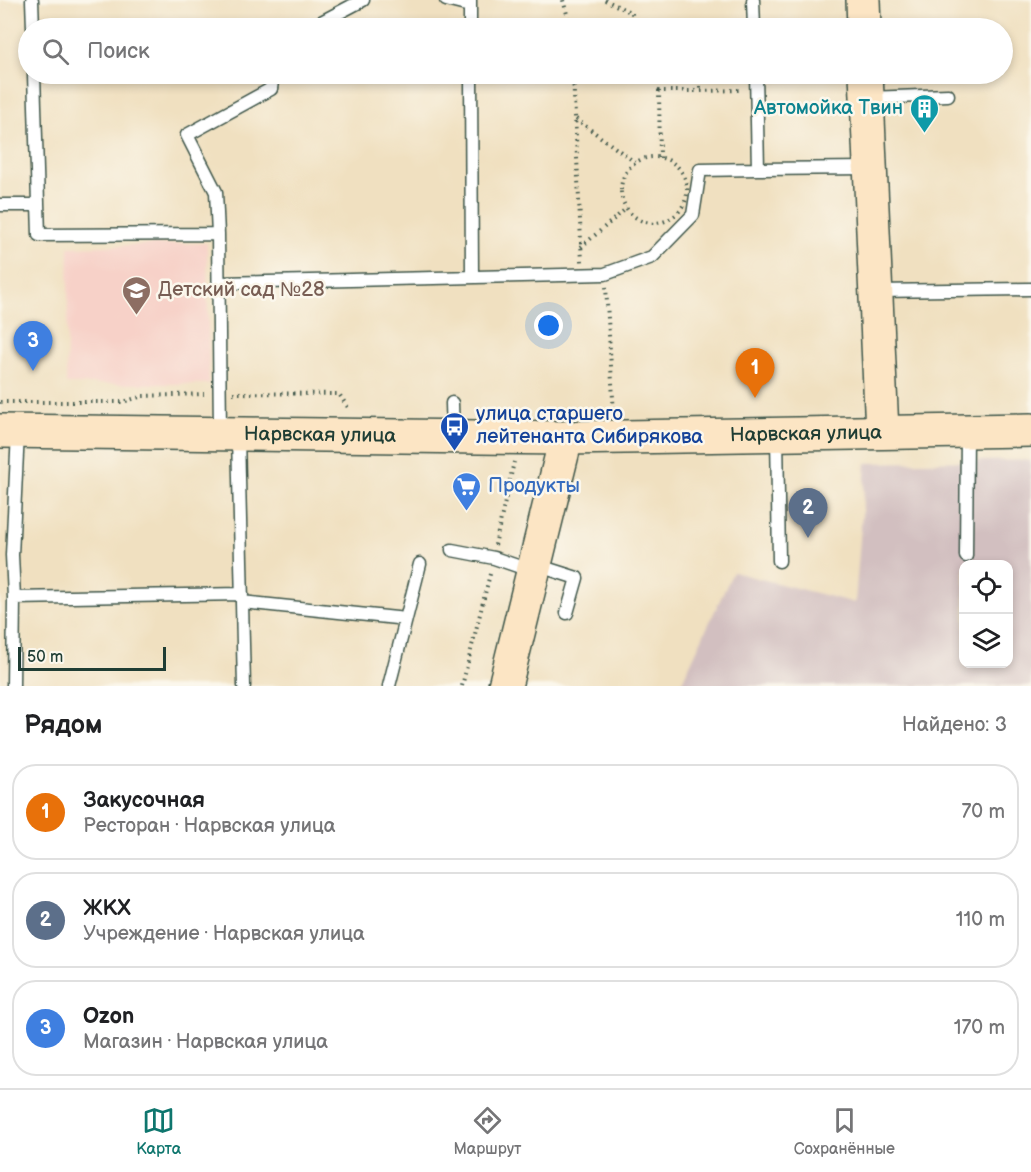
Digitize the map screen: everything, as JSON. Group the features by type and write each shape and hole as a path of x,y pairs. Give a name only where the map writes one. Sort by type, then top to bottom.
{"main road":[{"path":"863,0 864,18"},
{"path":"866,86 882,432"},
{"name":"Нарвская улица","path":"9,432 566,438 1031,430"},
{"path":"505,686 566,438"}],"lane":[{"path":"32,0 33,18"},
{"path":"329,18 363,0"},
{"path":"446,0 470,3"},
{"path":"753,0 754,18"},
{"path":"34,84 39,236 218,234"},
{"name":"Нарвская улица","path":"229,436 220,393 221,283 216,192 187,135 271,89 272,84"},
{"path":"471,84 472,277"},
{"path":"756,84 758,169"},
{"path":"866,86 948,95"},
{"path":"221,283 605,274 652,257 693,215 700,170 870,168"},
{"path":"0,205 38,205"},
{"path":"876,291 1031,288"},
{"path":"452,403 453,437"},
{"path":"966,556 967,430"},
{"path":"9,432 14,598 13,686"},
{"path":"777,433 779,561"},
{"path":"229,436 242,598 244,686"},
{"path":"452,550 577,578 567,613"},
{"path":"389,686 420,564"},
{"path":"14,598 242,598 406,619"}],"path":[{"path":"563,0 568,18"},
{"path":"605,0 632,13 632,18"},
{"path":"573,84 582,274"},
{"path":"700,84 700,91"},
{"path":"660,158 659,91 756,89"},
{"path":"575,119 636,163"},
{"path":"660,158 674,164 686,182 687,193 678,212 670,219 649,222 638,219 627,208 621,193 622,182 626,172 636,163 643,159 660,158"},
{"path":"581,247 627,208"},
{"path":"605,274 614,414"},
{"path":"0,402 123,402 143,396 220,393 339,394 352,415"},
{"path":"605,414 625,414"},
{"path":"462,686 494,558 515,457"}],"shaded area":[{"name":"Детский сад №28","path":"207,243 209,384 66,384 69,247"},
{"path":"1031,460 1031,686 680,686 733,572 855,603 866,463"}],"place":[{"name":"Автомойка Твин","path":"924,134"},
{"name":"Детский сад №28","path":"137,316"},
{"name":"Ozon","path":"33,371"},
{"name":"Закусочная","path":"755,398"},
{"name":"улица старшего лейтенанта Сибирякова","path":"455,452"},
{"name":"Продукты","path":"467,512"},
{"name":"ЖКХ","path":"808,538"}]}
